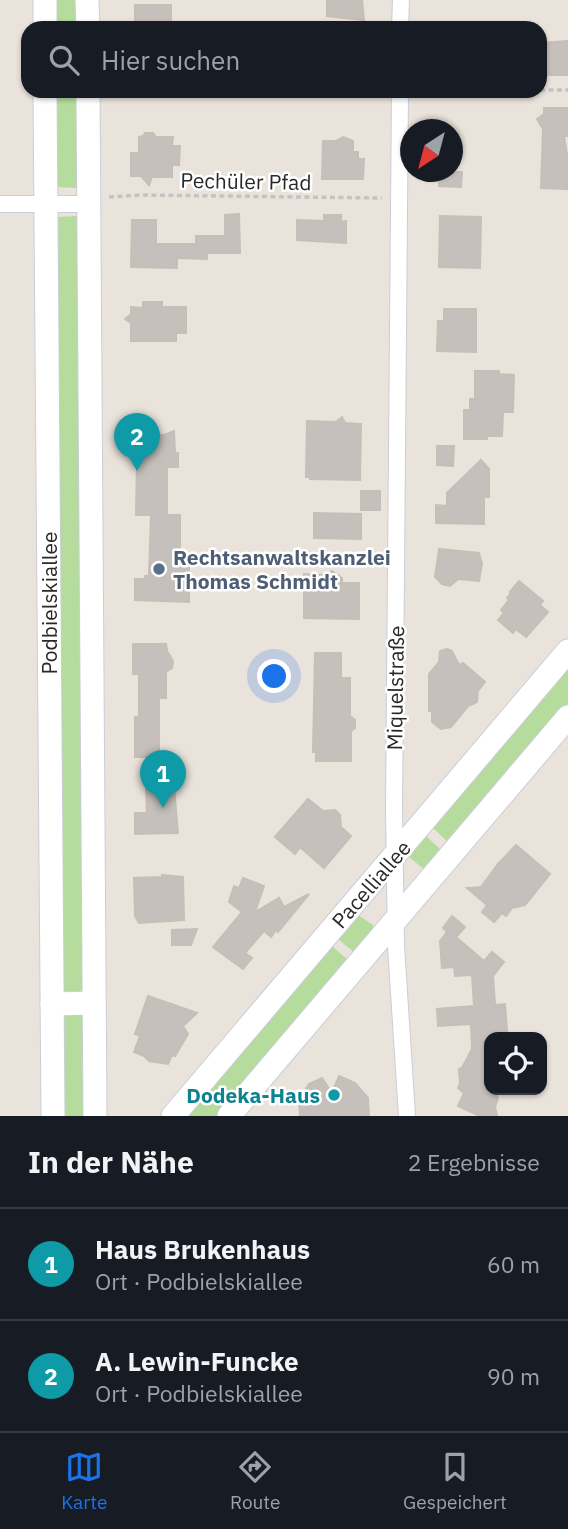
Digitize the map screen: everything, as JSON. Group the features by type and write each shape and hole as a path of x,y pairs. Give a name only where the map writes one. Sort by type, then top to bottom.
{"street":[{"path":"45,0 45,21"},
{"path":"88,0 88,21"},
{"path":"400,21 401,0"},
{"name":"Podbielskiallee","path":"45,98 53,1116"},
{"name":"Podbielskiallee","path":"89,98 97,200 95,1116"},
{"name":"Miquelstraße","path":"400,98 394,858 407,1116"},
{"path":"0,204 97,200"},
{"name":"Pacelliallee","path":"173,1116 568,651"},
{"name":"Pacelliallee","path":"229,1116 568,717"},
{"path":"52,1004 94,1003"}],"path":[{"path":"547,90 568,90"},
{"name":"Pechüler Pfad","path":"97,200 141,195 387,198"}],"green space":[{"path":"54,0 76,0 77,21 54,21"},
{"path":"55,98 77,98 78,188 56,187"},
{"path":"77,216 84,991 63,991 56,217"},
{"path":"568,667 568,703 449,843 432,827"},
{"path":"425,835 442,851 425,870 409,857 409,854"},
{"path":"358,915 373,925 374,931 355,953 338,939"},
{"path":"332,946 349,961 217,1116 187,1116"},
{"path":"62,1010 85,1010 86,1116 61,1116"}],"building":[{"path":"327,0 362,0 364,20 327,16"},
{"path":"135,5 171,5 171,21 135,21"},
{"path":"568,41 568,75 547,75 547,43"},
{"path":"544,108 568,108 568,136 564,136 568,161 568,189 541,188 543,129 537,119 544,114"},
{"path":"145,133 153,133 156,137 173,137 172,146 180,146 179,165 172,165 172,177 152,177 149,185 141,176 131,176 131,153 139,153 139,137"},
{"path":"343,137 353,141 353,152 358,152 358,159 364,159 363,179 322,179 323,141 336,141"},
{"path":"439,182 461,182 461,187 439,186"},
{"path":"239,214 240,253 207,253 207,259 177,258 177,268 131,267 132,220 156,220 156,244 196,244 196,236 225,236 225,215"},
{"path":"324,215 341,215 341,222 346,221 346,243 297,240 297,220 324,221"},
{"path":"440,216 481,217 480,268 439,267"},
{"path":"143,302 162,302 162,307 186,307 186,333 176,333 176,341 131,341 131,323 125,319 131,314 131,307 143,308"},
{"path":"444,309 476,309 476,352 437,351 438,321 444,321"},
{"path":"475,371 499,371 499,374 514,375 513,412 503,412 502,436 464,439 464,410 470,410 470,399 475,399"},
{"path":"342,417 345,423 361,424 360,480 306,477 307,421 336,422"},
{"path":"133,427 145,435 164,435 174,431 178,467 167,467 167,515 180,515 180,561 189,561 189,602 135,600 135,579 149,576 151,515 136,515 137,460 133,460"},
{"path":"437,446 454,446 453,466 437,465"},
{"path":"481,460 489,469 489,497 484,497 484,524 436,523 436,505 447,506 447,493"},
{"path":"361,491 380,491 380,510 361,510"},
{"path":"314,513 361,514 361,539 314,538"},
{"path":"439,549 479,553 482,564 479,581 458,579 450,586 442,584 435,577"},
{"path":"332,571 342,578 342,583 359,583 359,619 304,618 304,574 326,575"},
{"path":"519,581 543,601 540,605 548,612 526,637 516,629 513,633 498,620 504,613 501,610 509,600 507,598 510,592"},
{"path":"133,644 166,644 173,661 172,668 166,672 166,698 159,698 159,757 135,757 139,674 133,674"},
{"path":"440,651 452,651 459,665 463,663 485,682 478,691 477,702 468,706 451,727 441,729 432,722 432,711 429,711 429,674 439,662"},
{"path":"315,653 341,653 341,678 350,678 350,716 355,720 355,728 351,731 351,761 316,761 316,752 313,752"},
{"path":"174,787 178,833 135,834 135,813 147,813 146,788"},
{"path":"308,799 323,811 335,810 340,815 341,827 351,836 324,868 300,847 295,854 275,837"},
{"path":"516,845 550,874 525,905 512,908 506,916 502,913 494,922 482,912 487,905 467,888 481,887"},
{"path":"162,875 183,877 184,920 139,923 135,916 134,878"},
{"path":"243,878 264,886 255,912 279,898 284,907 309,894 278,932 276,930 271,937 264,931 245,953 252,958 243,969 213,947 242,912 229,902 234,886 239,888"},
{"path":"452,916 465,927 456,937 484,961 492,952 504,962 493,976 495,1005 505,1004 507,1031 484,1032 484,1095 496,1095 498,1098 495,1107 497,1116 480,1116 458,1106 464,1093 458,1088 459,1069 472,1049 471,1024 438,1026 437,1009 474,1006 472,975 455,976 454,967 442,968 440,941 447,932 443,928"},
{"path":"197,929 191,945 172,945 172,930"},
{"path":"148,996 197,1013 183,1026 188,1034 168,1064 149,1061 134,1052 140,1036 135,1034"},
{"name":"Dodeka-Haus","path":"339,1076 355,1083 368,1098 369,1116 300,1116 299,1101 309,1084 322,1078 332,1093"}],"place":[{"name":"A. Lewin-Funcke","path":"137,471"},
{"name":"Rechtsanwaltskanzlei Thomas Schmidt","path":"159,569"},
{"name":"Haus Brukenhaus","path":"163,808"},
{"name":"Dodeka-Haus","path":"334,1095"}]}
